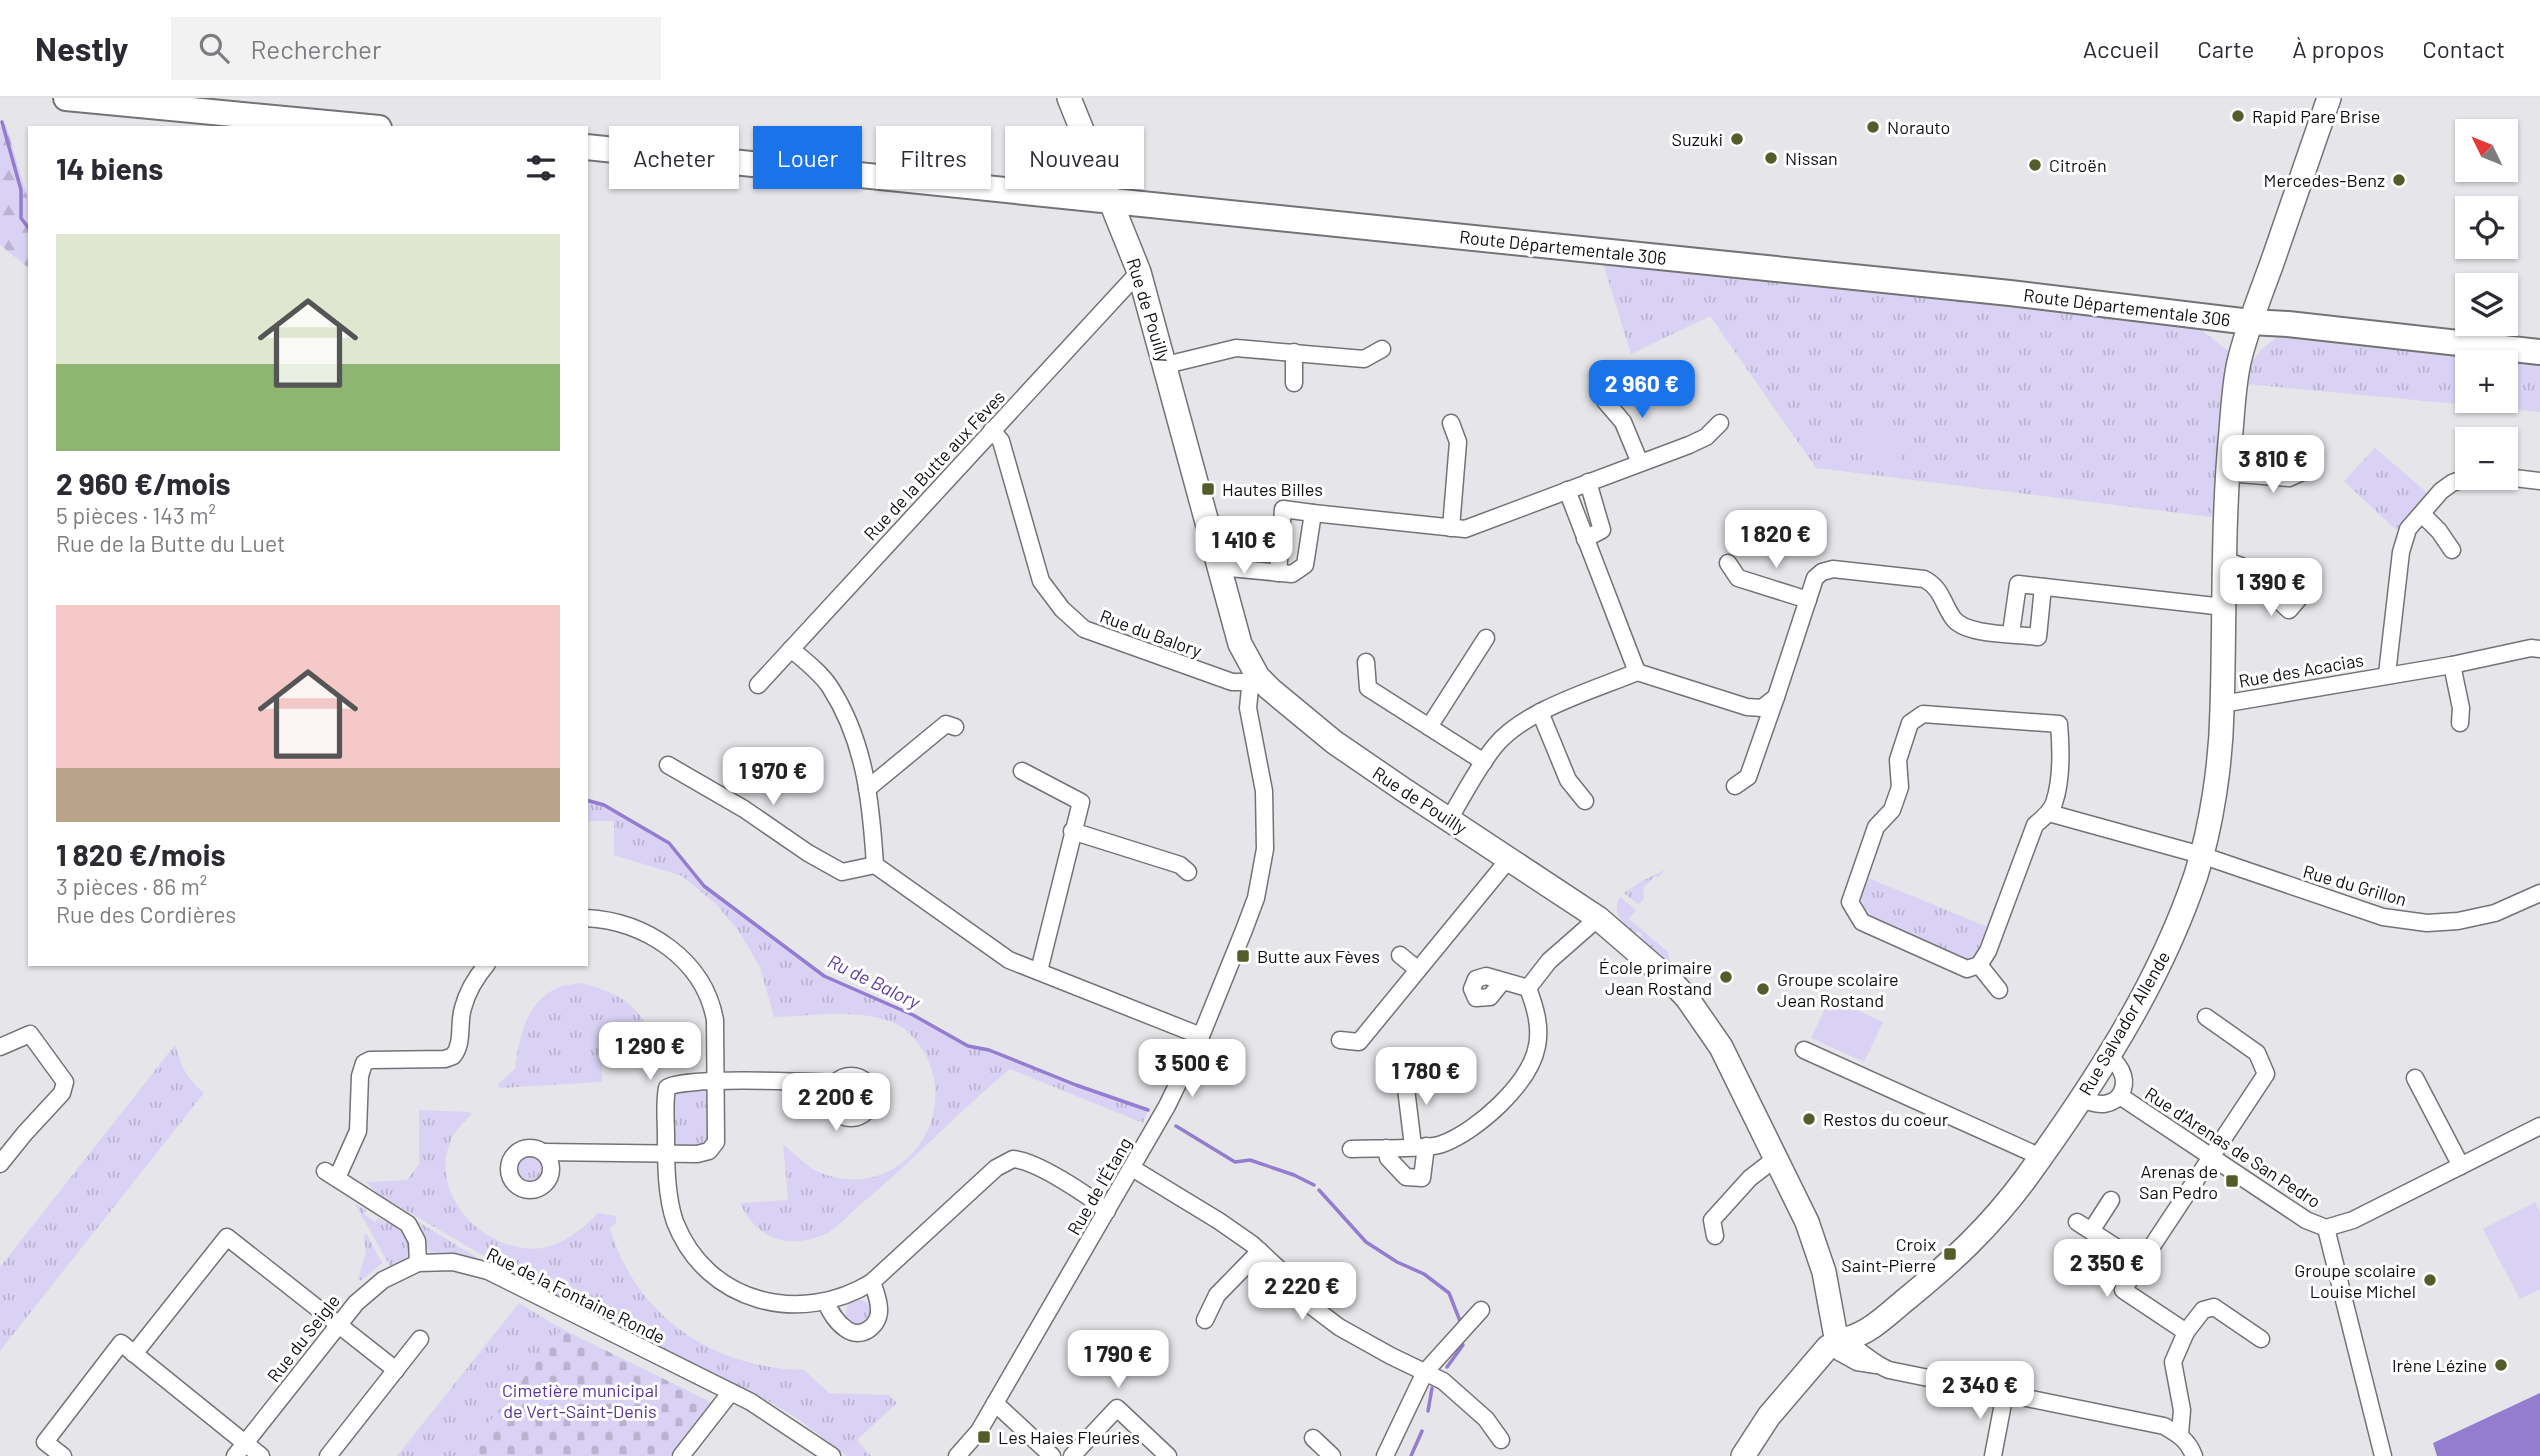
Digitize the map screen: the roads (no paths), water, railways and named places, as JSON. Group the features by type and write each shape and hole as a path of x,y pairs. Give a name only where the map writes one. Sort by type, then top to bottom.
{"main road":[{"path":"66,98 358,126"},
{"name":"Route Départementale 306","path":"588,147 2010,293 2250,322 2540,352"}],"street":[{"name":"Rue de Pouilly","path":"1069,98 1139,272 1240,645 1258,677 1358,760 1598,918 1672,982 1696,1009 1721,1047 1815,1241 1839,1343"},
{"name":"Rue Salvador Allende","path":"1839,1343 1871,1327 1958,1257 1998,1214 2082,1098 2134,1012 2167,949 2197,873 2217,766 2222,704 2227,473 2239,363 2250,322 2329,98"},
{"name":"Rue de la Butte aux Fèves","path":"758,685 1139,272"},
{"path":"1166,365 1236,348 1364,359 1382,348"},
{"path":"1294,352 1294,383"},
{"path":"1605,401 1623,422 1640,463"},
{"path":"1451,423 1458,442 1451,528"},
{"path":"1278,572 1283,509 1465,530 1706,437 1720,423"},
{"name":"Rue du Balory","path":"992,430 1000,441 1041,580 1072,620 1084,629 1232,682 1258,677"},
{"path":"2227,473 2289,478 2311,468"},
{"path":"2518,478 2540,481"},
{"path":"1585,539 1602,530 1588,482"},
{"name":"Rue des Acacias","path":"2387,674 2401,552 2408,529 2441,491 2455,482"},
{"path":"1567,490 1637,672"},
{"path":"1219,566 1292,574 1305,565 1313,513"},
{"path":"2422,514 2439,531 2452,550"},
{"path":"2225,560 2241,566 2289,610 2306,590"},
{"path":"1728,563 1738,578 1808,600"},
{"path":"1735,786 1748,777 1815,578 1822,572 1833,569 1924,579 1932,582 1954,620 1964,627 2038,637 2043,587"},
{"path":"2011,633 2018,584 2224,607"},
{"path":"1429,727 1486,638"},
{"name":"Rue des Acacias","path":"2222,704 2531,648 2540,649"},
{"path":"791,649 829,685 857,737 867,789 875,865"},
{"path":"1366,662 1368,688 1484,762"},
{"path":"2452,664 2461,708 2460,723"},
{"path":"1449,820 1496,745 1540,712 1637,672 1747,707 1762,708 1776,697"},
{"name":"Rue de l'Étang","path":"957,1456 979,1431 1167,1107 1202,1036 1244,930 1263,871 1266,822 1264,791 1248,708 1250,688 1258,677"},
{"path":"1540,712 1568,780 1585,801"},
{"path":"1923,714 2059,724 2062,751 2054,804 2049,813 2035,825 1988,951 1979,965 1967,969 1862,922 1850,902 1876,827 1892,810 1900,787 1898,760 1910,723 1923,714"},
{"path":"867,789 946,724 956,727"},
{"path":"668,765 744,809 808,853 842,872 875,865 1009,960 1202,1036"},
{"path":"1022,771 1081,802 1039,971"},
{"name":"Rue du Grillon","path":"2049,813 2201,855 2383,917 2427,923 2458,921 2495,913 2540,893"},
{"path":"1072,831 1180,865 1188,872"},
{"path":"1340,1040 1359,1042 1509,859"},
{"path":"543,1152 666,1155 704,1153 714,1148 717,1134 712,1005 693,971 681,957 641,930 607,919 588,918"},
{"path":"1528,988 1549,961 1598,918"},
{"path":"1400,955 1417,969"},
{"path":"1979,965 1999,990"},
{"path":"418,1263 417,1241 408,1224 331,1175 358,1131 360,1076 364,1063 369,1060 445,1059 453,1056 459,1044 462,1008 471,987 486,966"},
{"path":"1502,982 1528,988"},
{"path":"1351,1149 1440,1145 1475,1127 1499,1106 1516,1086 1537,1047 1538,1014 1528,988"},
{"path":"2186,1332 2123,1290 2139,1262 2266,1074 2257,1053 2206,1017"},
{"path":"0,1047 30,1034 65,1082 62,1093 0,1164"},
{"path":"1804,1049 2041,1157"},
{"name":"Rue d'Arenas de San Pedro","path":"2082,1098 2101,1105 2120,1096 2123,1073 2120,1066 2108,1056"},
{"path":"1386,1148 1388,1158 1406,1177 1422,1178 1419,1146 1404,1072"},
{"path":"2415,1078 2460,1166"},
{"path":"836,1083 676,1083 667,1088 666,1155 670,1202 676,1222 695,1256 720,1280 763,1301 782,1306 826,1303 848,1295 872,1282 996,1168 1013,1159 1030,1162 1093,1199 1107,1211"},
{"name":"Rue d'Arenas de San Pedro","path":"2120,1096 2306,1220 2326,1228"},
{"path":"2383,1456 2326,1228 2353,1220 2540,1126"},
{"path":"1714,1236 1712,1220 1751,1178 1776,1158"},
{"path":"1132,1168 1219,1221 1259,1251 1319,1314 1391,1356 1443,1381 1486,1419 1501,1440"},
{"path":"2111,1200 2084,1227 2139,1262"},
{"path":"134,1354 227,1237 396,1370"},
{"path":"1205,1320 1217,1295 1259,1251"},
{"name":"Rue de la Fontaine Ronde","path":"418,1263 443,1261 476,1266 731,1392 778,1418 832,1456"},
{"name":"Rue du Seigle","path":"240,1450 368,1290 418,1263"},
{"path":"826,1303 832,1315 847,1331 864,1333 877,1321 880,1312 872,1282"},
{"path":"2180,1434 2182,1410 2173,1362 2186,1332 2203,1310 2214,1307 2261,1339"},
{"path":"1385,1456 1425,1371 1481,1310"},
{"path":"328,1456 420,1339"},
{"path":"63,1456 45,1442 121,1343 240,1450 261,1456"},
{"path":"1743,1456 1769,1416 1839,1343 1857,1362 2164,1426 2180,1434 2194,1456"},
{"path":"681,1456 731,1392"},
{"path":"1993,1456 2005,1393"},
{"path":"995,1404 1052,1456"},
{"path":"1072,1456 1117,1408 1168,1456"},
{"path":"1313,1438 1332,1456"}],"waterway":[{"name":"Ru de Balory","path":"2,122 21,190 21,218 28,227"},
{"name":"Ru de Balory","path":"588,801 604,805 669,843 704,886 824,976 913,1015 968,1046 989,1050 1148,1110"},
{"name":"Ru de Balory","path":"1176,1126 1235,1162 1250,1160 1314,1185"},
{"name":"Ru de Balory","path":"1319,1190 1366,1242 1397,1262 1424,1274 1449,1293 1460,1321"},
{"name":"Ru de Balory","path":"1447,1367 1463,1345"},
{"name":"Ru de Balory","path":"1428,1411 1432,1388"},
{"name":"Ru de Balory","path":"1411,1456 1422,1431"}],"place":[{"name":"Rapid Pare Brise","path":"2238,116"},
{"name":"Norauto","path":"1873,127"},
{"name":"Suzuki","path":"1737,139"},
{"name":"Nissan","path":"1771,158"},
{"name":"Citroën","path":"2035,165"},
{"name":"Mercedes-Benz","path":"2399,180"},
{"name":"Hautes Billes","path":"1208,489"},
{"name":"Butte aux Fèves","path":"1243,956"},
{"name":"École primaire Jean Rostand","path":"1726,977"},
{"name":"Groupe scolaire Jean Rostand","path":"1763,989"},
{"name":"Restos du coeur","path":"1809,1119"},
{"name":"Arenas de San Pedro","path":"2232,1181"},
{"name":"Croix Saint-Pierre","path":"1950,1254"},
{"name":"Groupe scolaire Louise Michel","path":"2430,1280"},
{"name":"Irène Lézine","path":"2501,1365"},
{"name":"Les Haies Fleuries","path":"984,1437"}],"park label":[{"name":"Cimetière municipal de Vert-Saint-Denis","path":"580,1400"}]}
